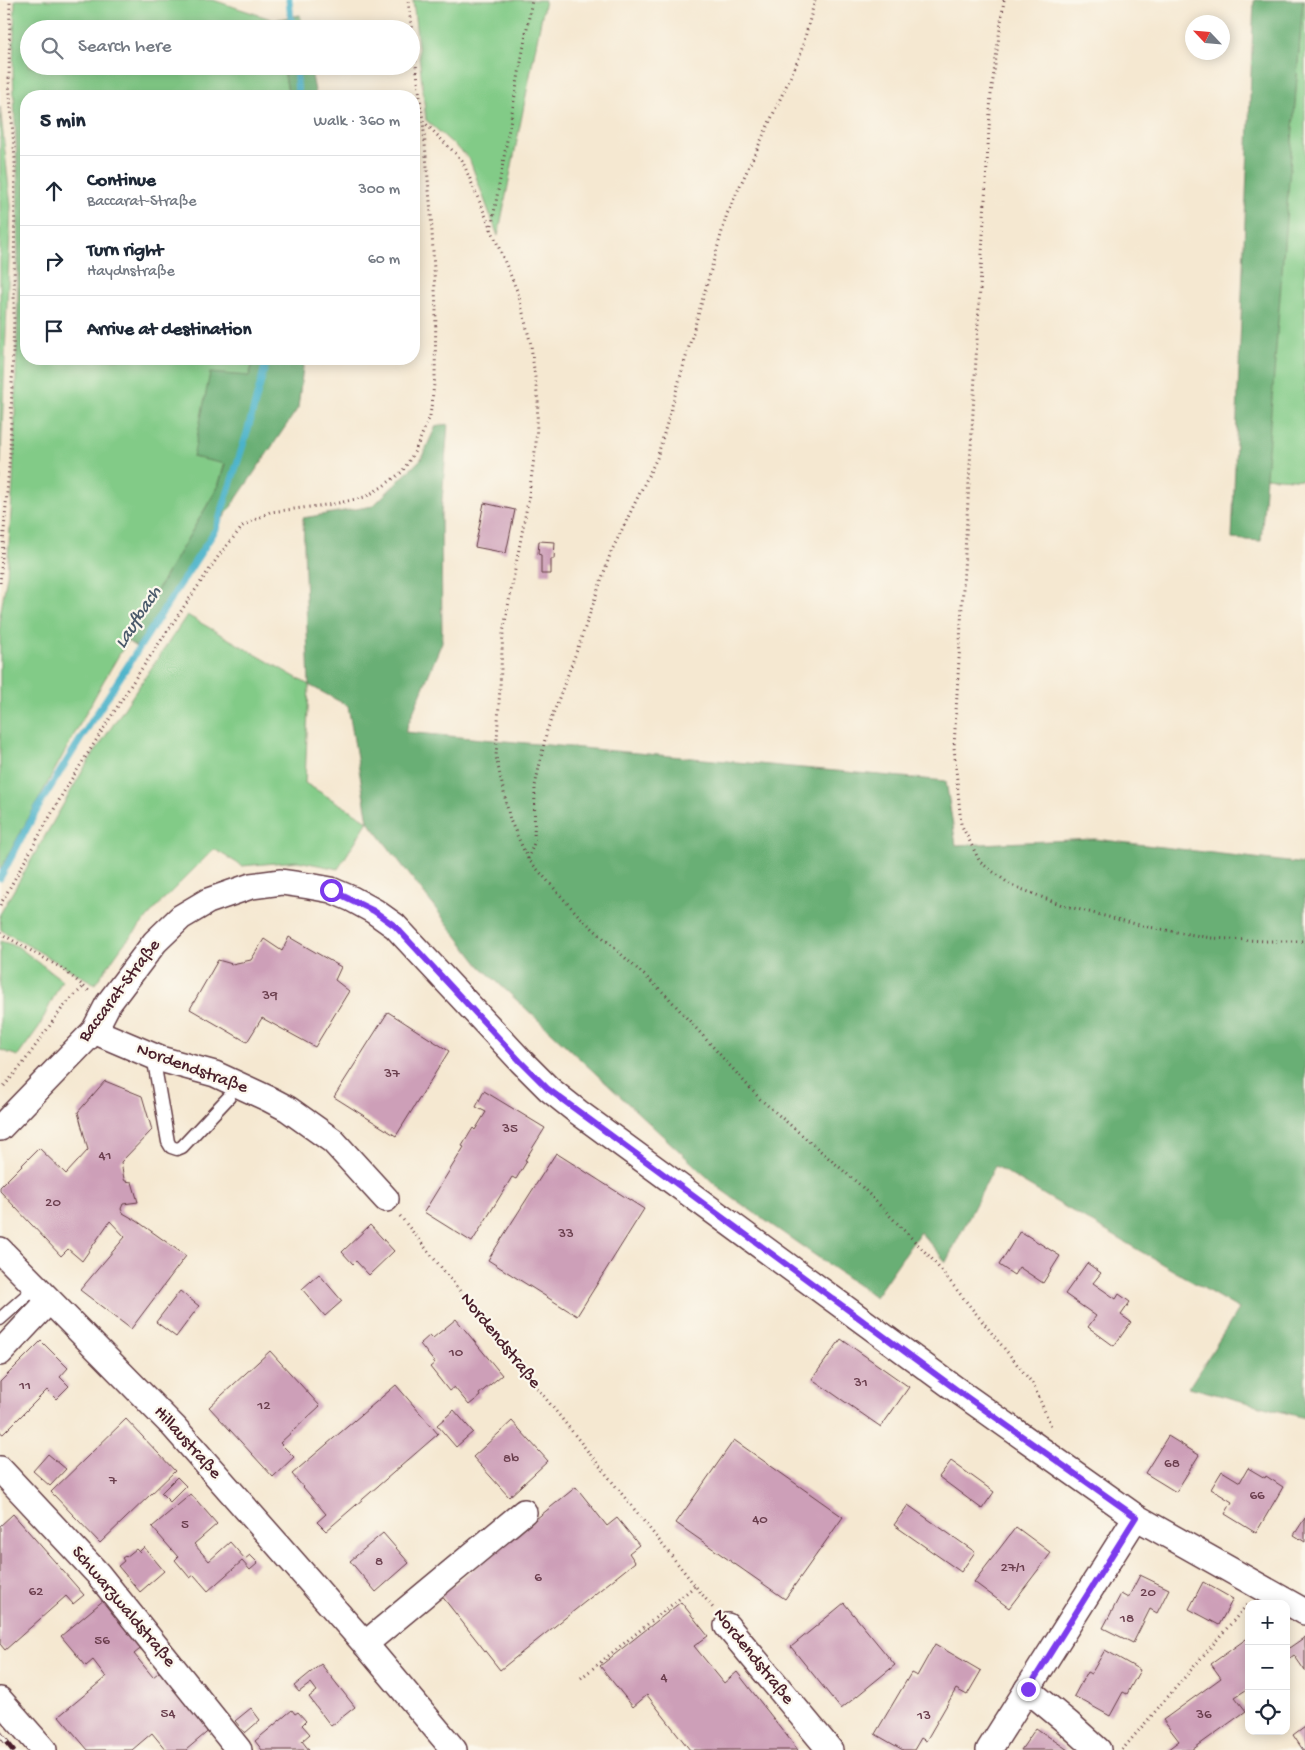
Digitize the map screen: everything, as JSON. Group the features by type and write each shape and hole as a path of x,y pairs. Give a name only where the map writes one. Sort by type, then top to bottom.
{"street":[{"name":"Baccarat-Straße","path":"0,1128 94,1030 108,1004 155,942 181,917 208,901 251,886 281,882 331,890 374,911 395,926 548,1089 953,1388 1136,1517 1305,1612"},
{"name":"Nordendstraße","path":"94,1030 152,1056 215,1074 269,1098 333,1141 386,1199"},
{"name":"Hillaustraße","path":"0,1250 174,1427 365,1644 454,1750"},
{"path":"0,1353 43,1294"},
{"name":"Schwarzwaldstraße","path":"0,1469 98,1574 239,1750"},
{"path":"365,1644 524,1512"},
{"path":"989,1750 1136,1517"},
{"name":"Nordendstraße","path":"727,1626 830,1750"},
{"path":"1028,1689 1098,1750"},
{"path":"0,1700 44,1750"}],"lane":[{"path":"152,1056 168,1142 171,1146 177,1149 182,1147 229,1098"},
{"path":"0,1320 43,1294"}],"path":[{"path":"0,583 10,453 14,315 15,160 9,81 10,0"},
{"path":"408,0 410,20"},
{"path":"490,231 532,0"},
{"path":"528,859 534,843 535,786 547,730 612,552 657,458 727,214 800,56 815,0"},
{"path":"1004,0 991,94 954,737 960,824 980,862 1011,885 1062,905 1143,926 1211,938 1305,940"},
{"path":"417,75 418,90"},
{"path":"0,905 66,788 132,682 220,554 242,526 270,512 334,504 365,497 402,472 415,451 430,416 435,367 436,309 420,105"},
{"path":"422,122 462,160 490,231 518,294 531,345 538,402 536,444 528,500 503,633 496,757 510,820 528,859 578,915 666,995 760,1100 860,1185 931,1258 1033,1384 1055,1435"},
{"path":"0,933 63,970 83,987 62,1007 22,1064 0,1091"},
{"name":"Nordendstraße","path":"386,1199 727,1626"},
{"path":"581,1678 695,1586"},
{"path":"1121,1750 1262,1588"}],"green space":[{"path":"15,0 213,0 274,20 20,20 20,75 285,75 288,90 20,90 20,365 253,365 250,376 193,456 225,463 218,487 103,682 0,870 0,616 7,575 13,482 18,307 18,185 13,71"},
{"path":"413,0 545,0 498,236 469,158 426,120 420,65 420,20 415,20"},
{"path":"1254,0 1303,0 1261,541 1232,539"},
{"path":"1303,0 1305,0 1305,480 1265,477"},
{"path":"300,15 301,20 274,20"},
{"path":"285,75 312,75 315,90 288,90"},
{"path":"0,107 11,206 0,481"},
{"path":"252,365 303,365 298,408 136,647 127,641 218,487 225,464 193,457 210,373 249,376"},
{"path":"448,424 441,514 442,642 405,732 946,781 956,845 1095,839 1305,864 1305,1418 1189,1387 1239,1309 995,1166 946,1262 920,1232 875,1297 720,1189 480,966 368,821 348,706 309,685 303,518 373,506 421,459 436,426"},
{"path":"187,615 309,685 305,783 368,821 338,869 298,861 242,866 214,849 164,899 123,945 95,984 1,930 0,914 86,765"},
{"path":"0,941 17,946 62,980 39,1027 18,1056 0,1050"}],"building":[{"path":"484,503 515,510 506,553 475,547"},
{"path":"539,541 555,542 554,559 551,559 551,574 541,574 541,555 538,554"},
{"path":"289,937 341,967 335,980 349,991 315,1047 262,1018 247,1042 190,1009 218,960 232,964 251,960 264,939 282,951"},
{"path":"388,1012 449,1051 396,1136 334,1097"},
{"path":"105,1081 142,1096 152,1130 121,1162 124,1179 125,1181 132,1182 138,1202 123,1204 121,1209 123,1213 186,1256 131,1329 80,1290 125,1237 110,1221 82,1261 68,1249 61,1256 0,1191 0,1187 39,1148 66,1174 88,1150 78,1112"},
{"path":"484,1091 545,1128 525,1160 527,1161 516,1179 512,1177 472,1242 424,1212 464,1147 462,1146 473,1128 475,1130 486,1112 476,1107"},
{"path":"556,1153 644,1209 577,1316 488,1260"},
{"path":"370,1225 394,1251 369,1275 356,1261 353,1264 342,1252"},
{"path":"1020,1231 1060,1256 1043,1283 1019,1267 1014,1275 999,1265"},
{"path":"1087,1263 1101,1273 1093,1283 1116,1299 1119,1294 1130,1302 1121,1315 1131,1322 1114,1346 1088,1327 1096,1316 1065,1294"},
{"path":"319,1274 342,1301 325,1316 302,1289"},
{"path":"180,1291 199,1306 176,1337 156,1322"},
{"path":"456,1319 502,1375 469,1405 454,1387 449,1391 430,1367 435,1363 420,1344 430,1335 433,1338"},
{"path":"841,1339 909,1387 881,1427 812,1379"},
{"path":"41,1341 68,1368 60,1377 69,1386 56,1399 47,1390 3,1434 0,1432 0,1382"},
{"path":"270,1351 320,1406 280,1443 294,1457 273,1477 209,1407"},
{"path":"396,1385 438,1434 326,1531 317,1522 326,1514 292,1474"},
{"path":"454,1410 473,1432 456,1447 437,1425"},
{"path":"126,1419 175,1471 100,1543 51,1492"},
{"path":"512,1421 548,1461 509,1497 473,1457"},
{"path":"1168,1436 1199,1455 1176,1492 1145,1473"},
{"path":"734,1440 843,1517 785,1599 676,1523"},
{"path":"48,1454 66,1469 50,1486 33,1471"},
{"path":"951,1461 994,1492 982,1509 939,1477"},
{"path":"1248,1468 1265,1478 1266,1476 1283,1487 1256,1533 1225,1514 1232,1502 1211,1489 1222,1471 1240,1482"},
{"path":"177,1477 186,1486 170,1502 161,1493"},
{"path":"576,1487 607,1526 617,1518 639,1545 629,1553 635,1562 500,1670 441,1595"},
{"path":"191,1494 217,1524 194,1544 209,1561 230,1542 245,1559 250,1555 258,1563 250,1570 242,1561 208,1591 194,1575 190,1578 175,1560 178,1557 152,1527"},
{"path":"908,1505 975,1552 961,1572 894,1525"},
{"path":"13,1514 84,1595 73,1604 66,1596 5,1650 0,1644 0,1526"},
{"path":"1305,1518 1305,1542 1294,1535"},
{"path":"1016,1527 1051,1553 1009,1608 974,1582"},
{"path":"383,1533 409,1563 376,1592 350,1561"},
{"path":"144,1547 164,1571 140,1592 118,1566 124,1561 122,1558 136,1549 139,1552"},
{"path":"1140,1575 1169,1589 1157,1613 1150,1609 1133,1643 1103,1628 1121,1594 1128,1598"},
{"path":"1203,1582 1233,1599 1219,1625 1189,1609"},
{"path":"105,1599 144,1646 134,1654 153,1677 163,1669 212,1728 186,1750 166,1750 152,1733 132,1750 88,1750 59,1716 106,1677 93,1660 86,1666 61,1636"},
{"path":"681,1602 708,1636 694,1646 724,1683 737,1672 798,1750 690,1750 647,1695 633,1707 600,1666"},
{"path":"844,1603 895,1665 841,1709 791,1647"},
{"path":"1305,1637 1305,1671 1294,1655 1290,1658 1290,1647"},
{"path":"1245,1640 1245,1691 1235,1697 1245,1712 1192,1750 1167,1750 1179,1741 1163,1720 1221,1678 1211,1664"},
{"path":"935,1644 981,1671 967,1695 956,1689 926,1741 921,1738 914,1750 903,1750 875,1734 911,1673 917,1676"},
{"path":"1105,1650 1140,1670 1127,1694 1123,1692 1110,1716 1074,1696 1087,1672 1091,1674"},
{"path":"321,1664 355,1707 331,1726 309,1697 317,1691 311,1683 299,1692 294,1686"},
{"path":"251,1708 260,1720 245,1733 235,1721"},
{"path":"292,1710 295,1714 298,1712 306,1721 302,1725 310,1734 302,1741 309,1750 262,1750 255,1741"},
{"path":"1305,1726 1305,1750 1303,1750 1293,1735"},
{"path":"1036,1728 1068,1750 1021,1750"}],"waterway":[{"name":"Laufbach","path":"289,0 291,20"},
{"name":"Laufbach","path":"297,75 298,90"},
{"name":"Laufbach","path":"0,878 40,804 216,529 247,433 265,365"}],"railway":[{"path":"0,1734 13,1750"}],"route":[{"path":"331,890 374,911 395,926 548,1089 961,1393 1136,1517 1028,1689"}]}
